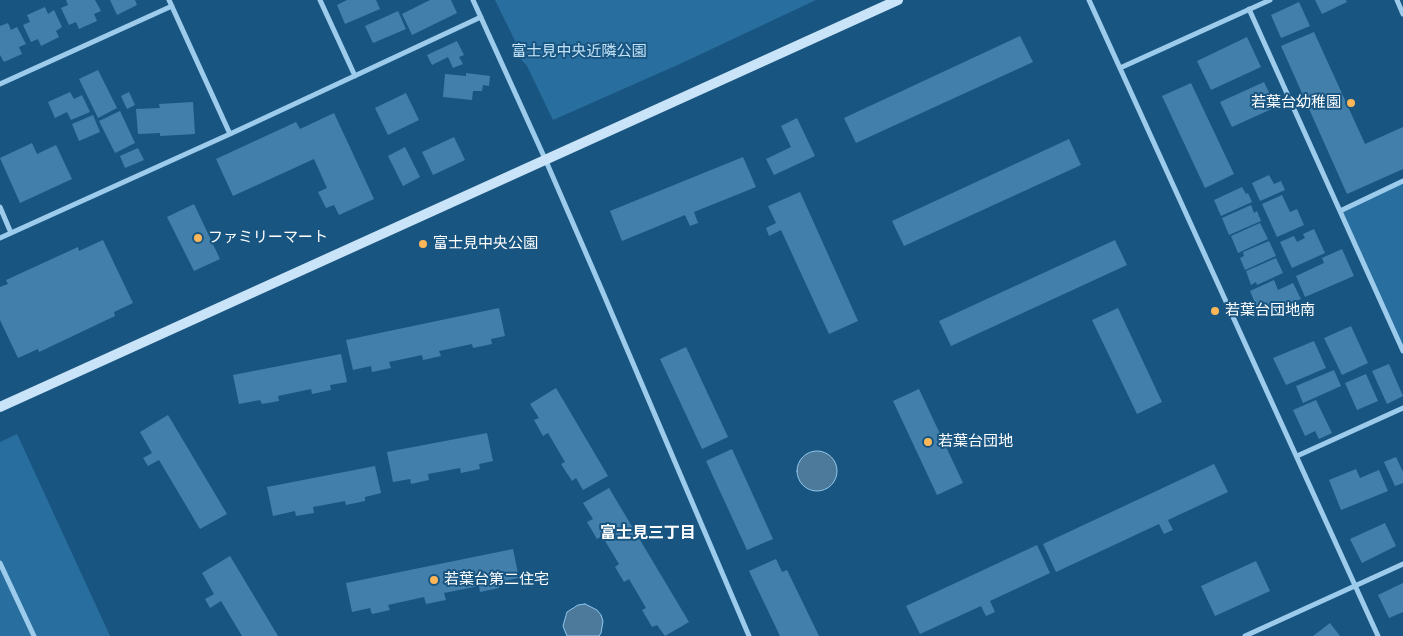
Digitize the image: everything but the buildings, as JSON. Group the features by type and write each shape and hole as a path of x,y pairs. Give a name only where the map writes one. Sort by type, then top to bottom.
{"street":[{"path":"320,0 355,76"},
{"path":"473,0 546,160 749,636"},
{"path":"0,407 898,0"},
{"path":"1089,0 1378,636"},
{"path":"1120,68 1270,0"},
{"path":"1397,0 1403,14"},
{"path":"0,84 171,3 230,134"},
{"path":"1250,9 1403,351"},
{"path":"0,238 230,134 481,17"},
{"path":"1340,211 1403,181"},
{"path":"0,207 12,233"},
{"path":"1297,456 1403,408"},
{"path":"0,562 34,636"},
{"path":"1244,636 1403,564"}],"green space":[{"name":"富士見中央近隣公園","path":"495,0 816,0 682,63 553,120 527,66 518,56 520,51"},
{"path":"1403,181 1403,351 1340,211"},
{"path":"17,434 110,636 0,636 0,442"}],"shaded area":[{"path":"817,451 828,454 834,460 837,471 834,482 828,488 817,491 806,488 800,482 797,471 800,460 806,454"},
{"path":"585,604 597,610 601,615 603,621 601,633 599,636 567,636 563,626 567,612 578,605"}],"place":[{"name":"若葉台幼稚園","path":"1351,103"},
{"name":"ファミリーマート","path":"198,238"},
{"name":"富士見中央公園","path":"423,244"},
{"name":"若葉台団地南","path":"1215,311"},
{"name":"若葉台団地","path":"928,442"},
{"name":"若葉台第二住宅","path":"434,580"}],"district":[{"name":"富士見三丁目","path":"648,533"}]}
